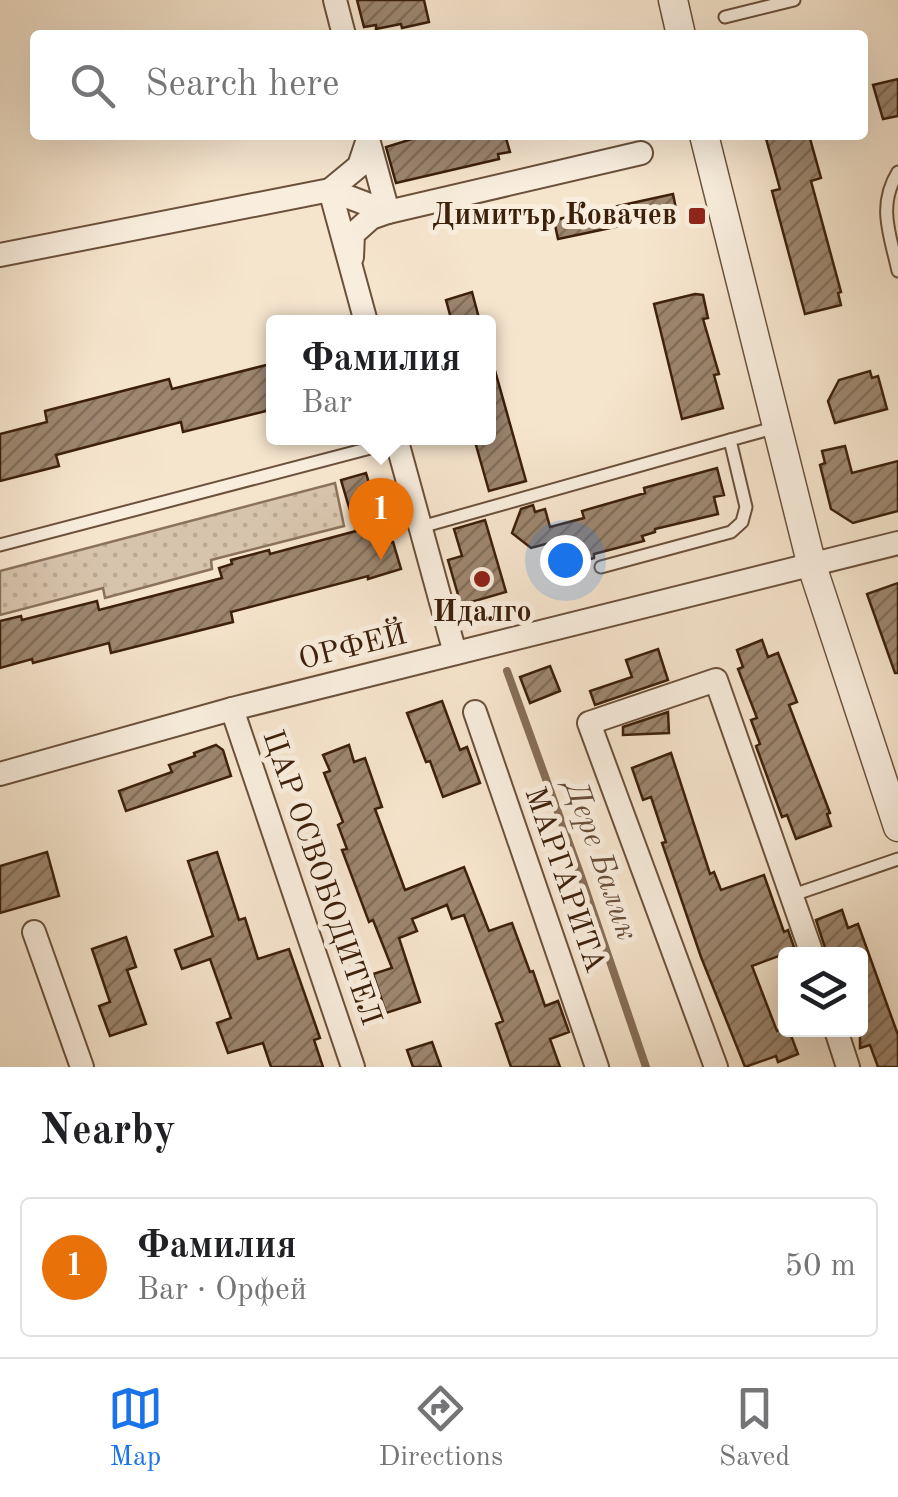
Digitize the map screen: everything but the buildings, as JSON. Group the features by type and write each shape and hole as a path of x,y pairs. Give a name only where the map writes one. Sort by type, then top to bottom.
{"street":[{"path":"336,0 343,30"},
{"path":"673,0 680,30"},
{"path":"0,255 330,190 359,166 366,140"},
{"path":"368,140 388,212"},
{"path":"705,140 812,566 898,827"},
{"path":"351,266 353,234 371,218 640,154"},
{"path":"330,190 388,212"},
{"path":"330,190 364,315"},
{"path":"399,445 455,653"},
{"name":"ОРФЕЙ","path":"0,774 232,709 898,543"},
{"path":"716,1067 589,723 716,680 810,947"},
{"name":"ЦАР ОСВОБОДИТЕЛ","path":"232,709 353,1067"},
{"name":"МАРГАРИТА","path":"475,712 597,1067"},
{"path":"34,932 82,1067"},
{"path":"838,1037 848,1067"}],"lane":[{"path":"725,17 794,0"},
{"path":"898,172 888,188 886,215 898,271"},
{"path":"421,527 777,427"},
{"path":"601,567 731,532 742,522 746,507 730,440"},
{"path":"0,546 375,445"},
{"path":"793,895 898,858"}],"shaded area":[{"path":"335,483 344,526 211,560 212,569 105,598 103,588 0,615 0,571"}],"waterway":[{"name":"Дере Балик","path":"507,671 646,1067"}],"place":[{"name":"Димитър Ковачев","path":"697,216"},
{"name":"Фамилия","path":"381,560"},
{"name":"Идалго","path":"482,579"}]}
